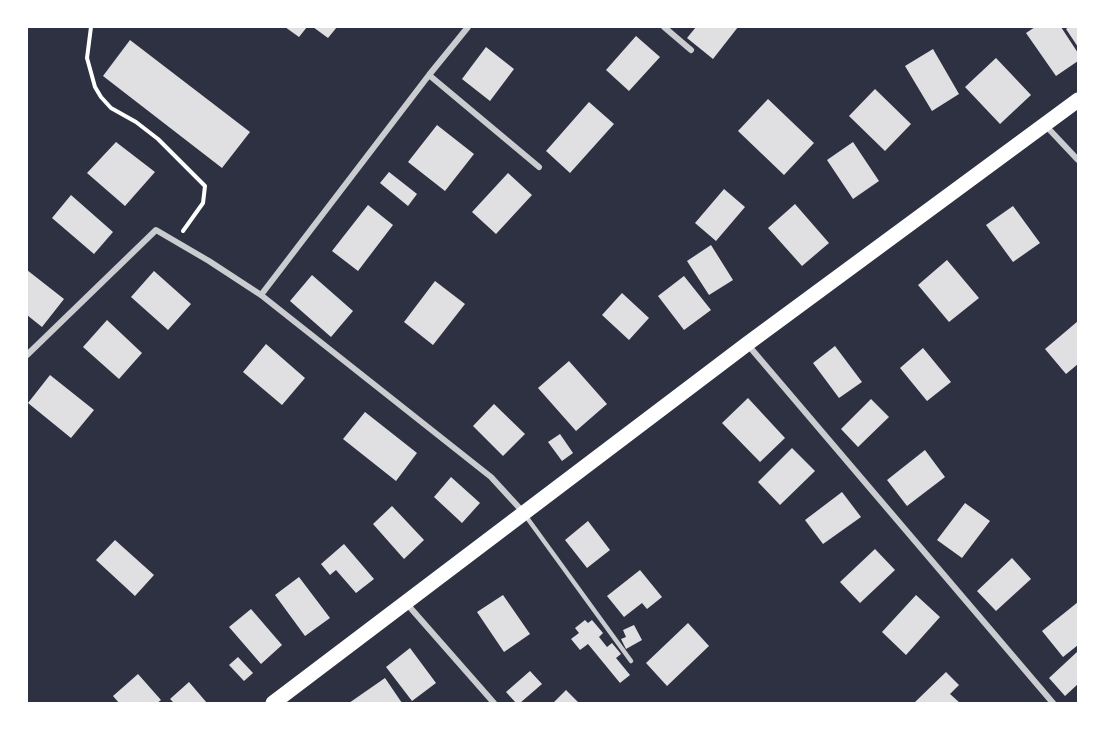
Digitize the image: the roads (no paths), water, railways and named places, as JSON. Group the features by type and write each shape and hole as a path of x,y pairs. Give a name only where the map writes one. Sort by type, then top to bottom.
{"main road":[{"path":"273,703 747,344 1078,100"}],"street":[{"path":"261,295 468,27"},
{"path":"664,27 691,50"},
{"path":"429,75 539,167"},
{"path":"1046,125 1078,159"},
{"path":"27,354 156,230 261,295 491,477 524,513"},
{"path":"747,344 1053,703"},
{"path":"406,604 494,703"}],"lane":[{"path":"524,513 631,660"}]}
